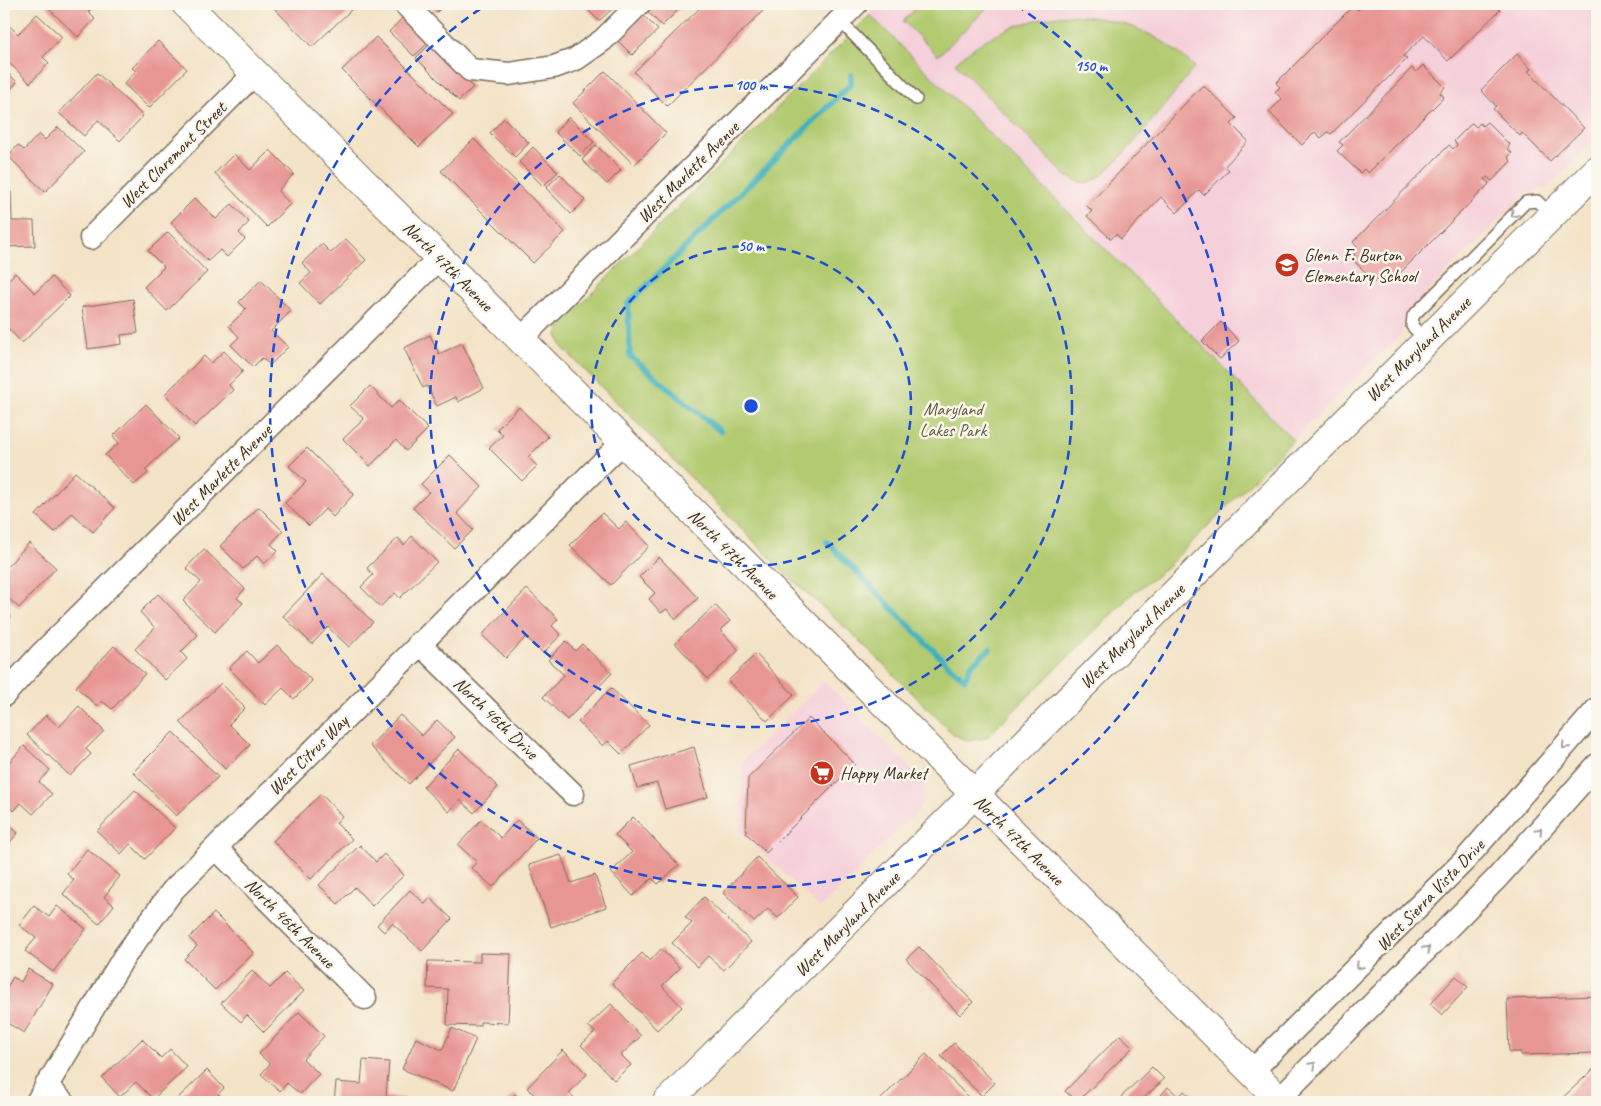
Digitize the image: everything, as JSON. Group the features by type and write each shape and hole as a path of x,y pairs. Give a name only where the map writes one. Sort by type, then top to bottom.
{"street":[{"name":"North 47th Avenue","path":"186,4 1280,1101"},
{"path":"405,4 470,70 509,74 564,64 596,45 639,4"},
{"name":"West Marlette Avenue","path":"521,339 856,4"},
{"name":"West Claremont Street","path":"91,238 255,73"},
{"name":"West Maryland Avenue","path":"667,1102 1597,170"},
{"name":"West Marlette Avenue","path":"4,695 44,652 440,257"},
{"name":"West Citrus Way","path":"42,1094 124,957 174,890 419,643 622,443"},
{"name":"North 46th Drive","path":"419,643 573,794"},
{"name":"West Sierra Vista Drive","path":"1252,1071 1465,860 1597,709"},
{"name":"West Sierra Vista Drive","path":"1280,1101 1498,877 1597,764"},
{"name":"North 46th Avenue","path":"216,848 365,998"},
{"path":"42,1094 63,1102"}],"lane":[{"path":"839,20 916,98"}],"shaded area":[{"name":"Glenn F. Burton Elementary School","path":"882,4 1597,4 1597,138 1547,188 1525,194 1406,313 1402,333 1293,440 1201,344 870,15"},
{"path":"824,681 918,776 923,784 924,798 919,809 820,908 740,832 743,761"}],"green space":[{"path":"921,4 991,4 938,56 903,21"},
{"name":"Maryland Lakes Park","path":"870,15 1201,344 1293,440 1163,571 1133,593 986,738 968,741 953,734 859,640 788,576 562,347 557,335 562,323"},
{"path":"1070,15 1106,20 1138,29 1166,44 1195,67 1128,149 1113,165 1089,182 1076,181 1064,174 955,63 980,43 1008,29 1038,20"}],"building":[{"path":"49,4 96,4 88,12 95,19 78,37 46,6"},
{"path":"270,4 345,4 351,10 312,47"},
{"path":"428,4 445,4 437,12"},
{"path":"588,4 617,4 599,21 585,7"},
{"path":"656,4 684,4 662,26 648,12"},
{"path":"704,4 758,4 764,10 667,106 634,72"},
{"path":"1364,4 1499,4 1496,6 1500,10 1448,61 1424,36 1403,56 1407,59 1331,134 1328,132 1321,138 1315,132 1302,145 1269,112 1282,99 1275,92 1280,87 1276,83 1353,6 1358,10"},
{"path":"37,14 62,37 43,57 49,63 30,83 4,58 4,21 18,34"},
{"path":"643,15 658,30 632,55 618,41"},
{"path":"403,17 429,42 414,56 389,32"},
{"path":"376,37 453,114 419,147 342,70"},
{"path":"158,41 187,69 149,108 124,84 136,71 132,68"},
{"path":"430,44 473,87 459,101 416,58"},
{"path":"1517,54 1531,69 1528,71 1584,128 1550,161 1522,133 1520,136 1493,109 1496,106 1481,90"},
{"path":"1423,65 1445,87 1440,93 1444,97 1368,173 1364,169 1360,173 1337,151 1343,145 1339,142 1412,68 1416,72"},
{"path":"4,69 17,82 4,97"},
{"path":"605,71 666,133 634,165 573,103"},
{"path":"97,73 143,116 120,141 98,120 84,136 59,113"},
{"path":"1203,85 1237,118 1231,124 1248,141 1225,166 1229,170 1204,195 1199,190 1177,213 1161,197 1121,239 1116,234 1111,239 1087,216 1092,211 1087,206"},
{"path":"569,117 594,142 580,156 555,132"},
{"path":"504,118 529,143 515,157 490,133"},
{"path":"1487,122 1510,145 1507,149 1512,153 1508,157 1511,161 1492,181 1487,177 1485,179 1489,184 1392,281 1388,278 1384,282 1379,278 1375,282 1352,259 1355,255 1352,252 1357,247 1353,242 1449,145 1453,149 1457,145 1454,141 1472,123 1476,127 1480,123 1482,126"},
{"path":"58,127 84,152 45,192 8,156 18,145 24,150 39,134 45,140"},
{"path":"474,139 565,232 533,263 441,171"},
{"path":"596,145 621,170 607,184 582,160"},
{"path":"533,147 558,172 543,186 519,162"},
{"path":"270,150 294,174 278,191 290,204 267,227 215,173 234,154 250,170"},
{"path":"560,174 585,200 571,214 546,188"},
{"path":"4,192 11,192 12,221 34,221 35,246 4,247"},
{"path":"195,198 216,219 232,204 249,222 239,233 245,239 227,257 220,250 208,261 171,222"},
{"path":"168,232 207,272 167,311 144,287 164,267 148,251"},
{"path":"346,239 366,260 320,304 300,283 311,273 302,263 322,244 331,253"},
{"path":"15,273 35,293 52,277 70,296 22,343 4,324 4,320 9,315 4,309 4,285"},
{"path":"261,280 291,311 271,331 288,347 270,365 262,358 253,367 231,345 239,337 229,326 246,309 239,302"},
{"path":"133,299 138,333 121,335 122,344 88,349 82,307"},
{"path":"1221,322 1239,341 1220,359 1202,341"},
{"path":"430,335 439,354 462,343 484,388 458,402 456,397 437,406 427,386 423,388 404,348"},
{"path":"224,351 243,371 229,385 233,390 195,426 165,394 204,356 211,363"},
{"path":"370,386 391,408 399,400 428,429 406,451 396,440 370,466 343,439 364,419 350,406"},
{"path":"146,404 179,438 145,470 148,473 134,485 105,455 119,443 113,436"},
{"path":"519,407 548,437 528,457 537,466 522,481 489,448 503,435 497,429"},
{"path":"307,448 354,494 333,517 325,509 309,526 285,503 306,482 289,466"},
{"path":"450,455 482,487 457,513 473,530 454,548 413,508 429,492 421,484"},
{"path":"75,472 115,508 93,532 72,513 55,532 36,515"},
{"path":"259,507 283,531 271,544 278,551 264,564 257,556 243,569 220,546"},
{"path":"602,513 619,529 626,522 649,546 611,585 570,545"},
{"path":"412,536 437,562 400,598 395,593 380,607 361,587 373,575 367,568 398,538 404,545"},
{"path":"29,543 56,568 19,608 4,594 4,570"},
{"path":"204,549 245,589 237,598 243,603 215,632 183,601 201,582 186,568"},
{"path":"659,557 698,598 676,619 667,609 661,613 649,599 655,593 639,577"},
{"path":"323,574 373,622 349,647 328,627 312,644 283,616"},
{"path":"527,589 558,619 552,626 561,635 543,653 526,637 506,658 482,635"},
{"path":"158,594 198,635 181,652 187,659 165,680 135,649 155,628 140,612"},
{"path":"715,605 730,621 720,630 739,650 708,679 675,643"},
{"path":"4,609 11,616 4,624"},
{"path":"566,641 575,651 582,644 612,673 567,720 543,697 564,675 548,660"},
{"path":"277,645 312,681 294,699 283,688 265,705 229,668 247,651 258,663"},
{"path":"114,646 145,674 112,709 102,701 97,706 76,687"},
{"path":"756,654 794,695 767,721 728,681"},
{"path":"221,683 245,708 229,724 250,745 225,769 180,722"},
{"path":"611,688 649,725 621,754 608,741 603,746 578,722"},
{"path":"79,706 104,731 86,749 91,754 70,776 27,735 46,715 59,727"},
{"path":"400,715 422,736 437,720 455,737 409,784 370,746"},
{"path":"809,718 855,764 766,853 746,833 748,778"},
{"path":"173,732 218,777 176,816 133,772"},
{"path":"24,746 50,770 39,782 52,794 33,814 21,803 14,811 4,801 4,768"},
{"path":"694,747 708,797 665,809 657,783 637,788 631,766"},
{"path":"459,749 498,787 474,813 460,800 449,812 423,787"},
{"path":"135,790 175,828 145,859 130,844 121,854 97,831"},
{"path":"321,794 342,816 336,823 352,839 311,879 273,841"},
{"path":"633,817 679,865 658,884 652,878 633,896 611,872 632,852 615,835"},
{"path":"4,820 18,833 4,849"},
{"path":"481,820 501,838 517,820 537,838 493,887 471,868 477,862 458,845"},
{"path":"360,845 376,862 384,854 404,875 372,906 355,887 338,904 319,885"},
{"path":"87,849 120,876 104,897 114,905 99,924 63,894 74,880 67,874"},
{"path":"561,855 571,883 595,875 606,907 551,927 529,865"},
{"path":"757,857 798,897 778,918 768,909 754,922 723,893"},
{"path":"410,890 425,904 430,898 452,919 422,951 392,923 384,932 377,925"},
{"path":"704,897 751,942 724,970 708,956 698,967 672,943 692,923 685,917"},
{"path":"34,906 49,917 57,906 86,929 53,972 25,951 36,938 19,925"},
{"path":"214,913 254,953 215,990 184,959 197,946 189,938"},
{"path":"919,947 973,1002 960,1015 906,959"},
{"path":"661,949 680,968 662,986 682,1007 657,1030 612,983 642,953 650,961"},
{"path":"480,953 511,954 508,1023 480,1022 480,1026 447,1025 448,989 427,988 428,961 480,962"},
{"path":"28,969 53,984 24,1033 4,1021 4,1010 7,1005 4,1003 4,993 13,977 21,982"},
{"path":"252,971 270,988 285,973 304,991 264,1032 247,1015 241,1022 221,1003"},
{"path":"1456,976 1468,987 1442,1015 1430,1004"},
{"path":"1597,996 1597,1053 1521,1055 1521,1052 1509,1052 1507,999"},
{"path":"611,1004 641,1036 621,1055 631,1065 614,1080 581,1045 595,1032 588,1026"},
{"path":"299,1012 324,1036 303,1059 319,1074 300,1094 287,1083 280,1091 261,1074 270,1064 259,1054"},
{"path":"452,1028 476,1039 453,1091 402,1069 416,1038 442,1050"},
{"path":"1120,1035 1133,1047 1077,1102 1065,1091"},
{"path":"142,1039 161,1058 170,1049 187,1067 153,1099 136,1082 120,1097 102,1078"},
{"path":"954,1043 995,1083 982,1096 941,1056"},
{"path":"563,1050 587,1074 569,1093 579,1102 542,1102 527,1088"},
{"path":"926,1054 969,1098 965,1102 878,1102"},
{"path":"363,1060 389,1062 386,1097 405,1098 405,1102 334,1102 336,1082 361,1084"},
{"path":"1597,1066 1597,1102 1558,1102"},
{"path":"1152,1067 1164,1079 1140,1102 1116,1102"},
{"path":"4,1068 10,1073 4,1082"},
{"path":"207,1070 224,1088 218,1094 226,1102 178,1102 176,1100"},
{"path":"1168,1087 1179,1097 1184,1091 1197,1102 1155,1102"},
{"path":"515,1094 523,1102 506,1102"}],"waterway":[{"path":"720,431 630,356 628,304 851,84 851,75"},
{"path":"827,542 946,663 965,679 971,665 990,649"}],"place":[{"name":"Glenn F. Burton Elementary School","path":"1287,265"},
{"name":"Happy Market","path":"822,773"}]}
